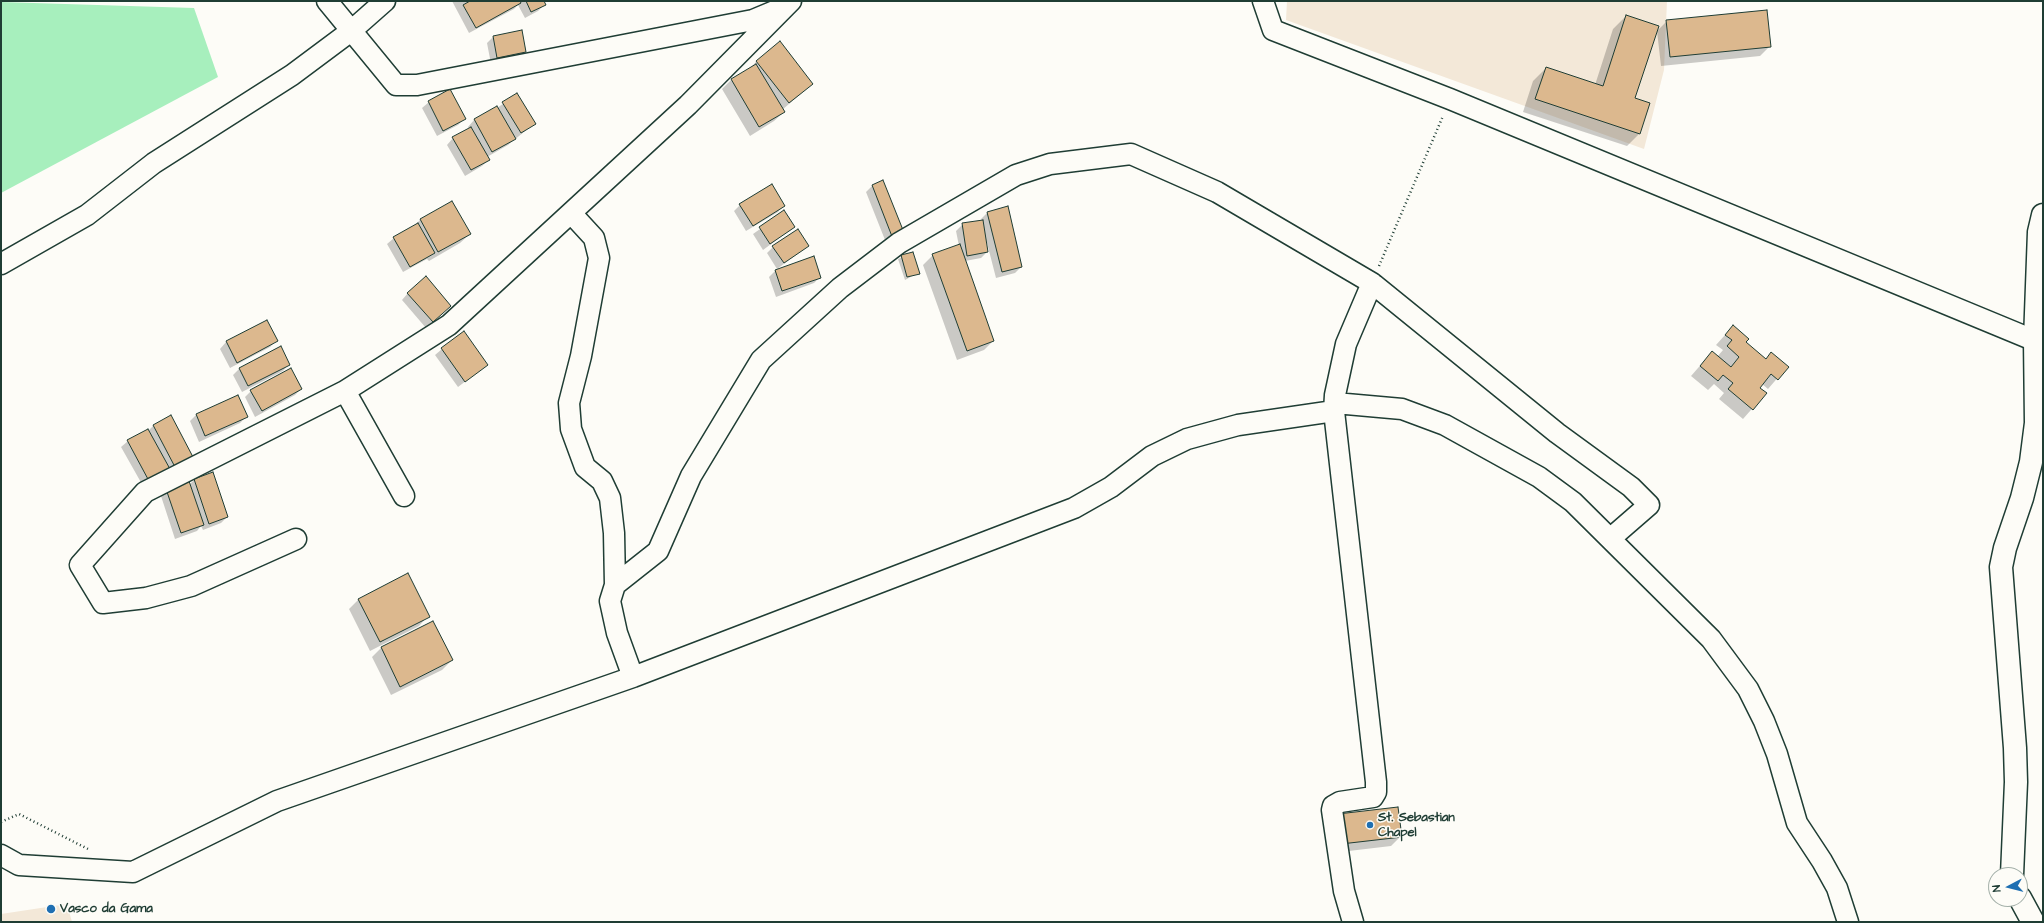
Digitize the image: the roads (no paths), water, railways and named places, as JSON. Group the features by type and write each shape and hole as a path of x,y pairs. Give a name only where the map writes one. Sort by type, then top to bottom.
{"street":[{"path":"327,1 396,84 417,85 753,20 787,5"},
{"path":"1,264 87,215 154,163 292,74 351,31 385,1"},
{"path":"1263,1 1273,30 1450,99 2039,342"},
{"path":"296,539 190,586 146,598 103,603 80,565 145,492 345,391 449,325 688,105 787,5"},
{"path":"615,585 658,551 691,476 761,360 840,288 899,243 1016,176 1050,164 1131,154 1217,192 1372,283 1557,433 1631,487 1649,505 1611,538"},
{"path":"571,213 594,238 599,258 581,356 569,403 571,429 585,467 602,481 610,498 614,533 615,585 610,601 617,633 633,677"},
{"path":"2012,867 2016,782 2015,748 2002,567 2005,548 2039,442 2036,423 2039,342 2039,232 2043,215"},
{"path":"1353,922 1344,891 1332,810 1333,806 1340,802 1373,797 1376,792 1376,782 1335,407 1346,344 1372,283"},
{"path":"345,391 404,496"},
{"path":"1,855 18,865 133,872 277,802 633,677 1074,508 1111,487 1152,456 1187,439 1238,426 1335,407 1402,409 1446,425 1539,478 1573,502 1711,638 1748,689 1764,721 1777,754 1797,823 1822,861 1837,888 1848,922"},
{"path":"2024,907 2032,922"}],"place":[{"name":"St. Sebastian Chapel","path":"1370,825"},
{"name":"Vasco da Gama","path":"51,909"}]}
